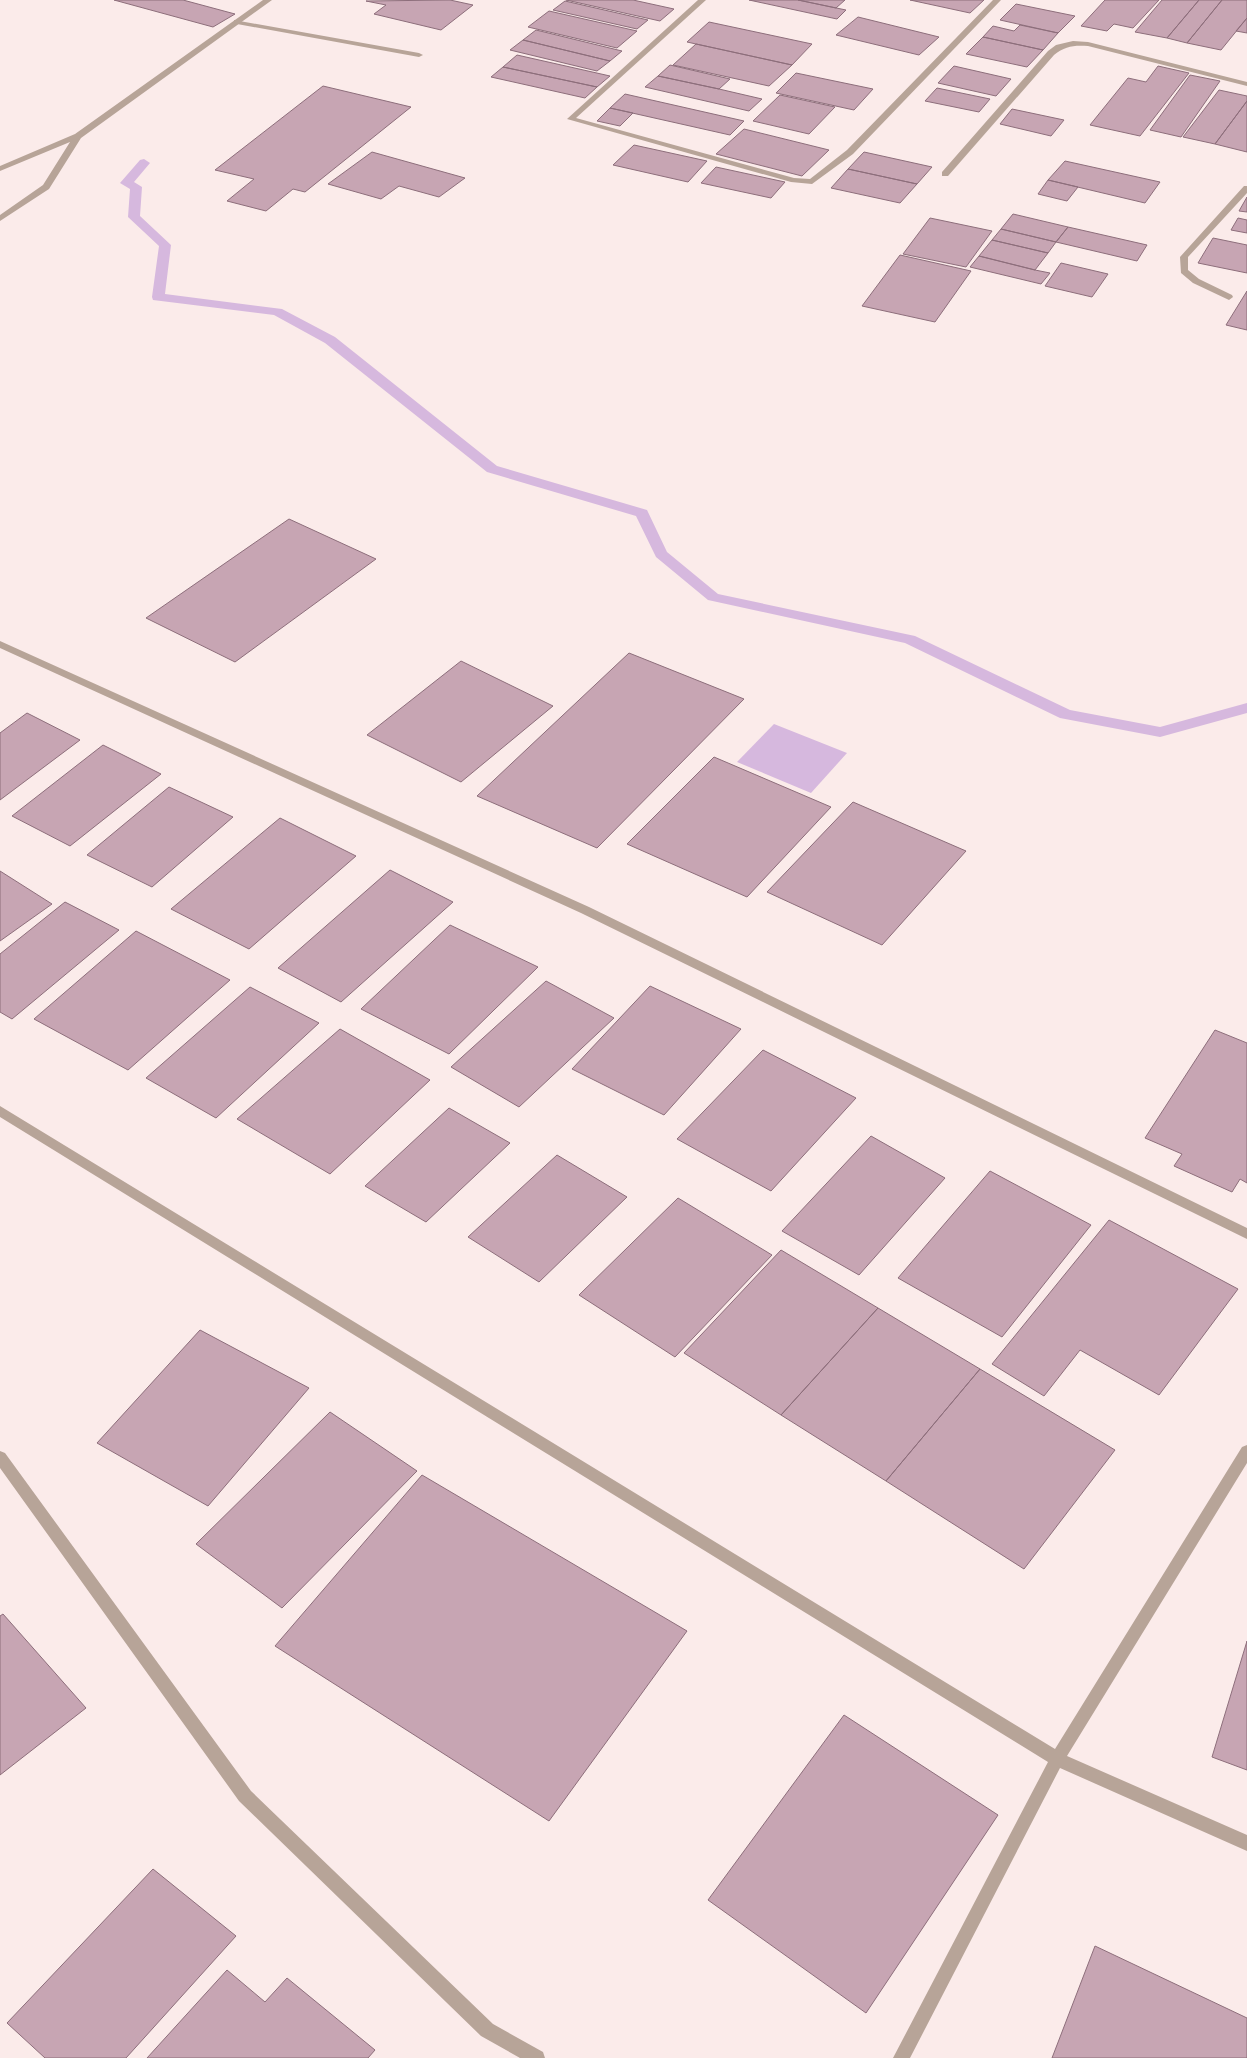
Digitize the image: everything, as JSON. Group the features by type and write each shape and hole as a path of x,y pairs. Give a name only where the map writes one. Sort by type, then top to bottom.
{"street":[{"path":"0,169 78,136 268,0"},
{"path":"702,0 571,119 786,178 812,182 850,152 997,0"},
{"path":"237,22 419,56"},
{"path":"944,174 1034,71 1059,46 1072,43 1088,44 1247,84"},
{"path":"0,219 46,187 78,136"},
{"path":"1229,297 1196,281 1184,271 1184,257 1247,188"},
{"path":"0,644 585,910 1247,1234"},
{"path":"0,1111 1057,1759 1247,1843"},
{"path":"901,2058 1057,1759 1247,1451"},
{"path":"0,1457 245,1796 487,2030 537,2058"}],"shaded area":[{"path":"774,724 847,753 811,793 737,762"}],"building":[{"path":"114,0 183,0 235,14 213,27"},
{"path":"450,0 473,5 441,30 374,14 386,5 366,1"},
{"path":"566,0 633,0 674,9 660,21"},
{"path":"749,0 798,0 846,10 837,19"},
{"path":"798,0 845,0 836,8"},
{"path":"910,0 984,0 970,13"},
{"path":"1105,0 1159,0 1133,28 1114,24 1107,31 1081,26"},
{"path":"1162,0 1199,0 1167,38 1135,32"},
{"path":"1199,0 1222,0 1187,43 1167,38"},
{"path":"1222,0 1247,0 1247,18 1221,50 1187,43"},
{"path":"565,1 648,20 637,29 553,10"},
{"path":"1016,4 1075,16 1058,33 1000,20"},
{"path":"549,11 637,31 617,48 528,27"},
{"path":"858,17 939,37 919,55 836,35"},
{"path":"1247,18 1247,33 1236,31"},
{"path":"709,22 812,44 792,65 687,42"},
{"path":"1020,25 1058,33 1043,50 983,37 993,26 1014,31"},
{"path":"536,30 622,51 610,61 523,40"},
{"path":"983,37 1043,50 1027,67 966,54"},
{"path":"523,40 610,61 597,71 510,50"},
{"path":"696,44 792,65 769,86 673,65"},
{"path":"517,55 610,76 597,87 503,67"},
{"path":"670,65 730,79 719,89 658,76"},
{"path":"954,66 1011,79 996,96 938,83"},
{"path":"1158,66 1189,73 1140,136 1090,125 1128,78 1146,82"},
{"path":"503,67 597,87 585,98 491,77"},
{"path":"796,73 873,89 854,110 776,93"},
{"path":"1190,75 1220,81 1181,137 1150,130"},
{"path":"658,76 762,99 749,111 645,87"},
{"path":"323,86 411,107 305,192 293,189 266,211 227,201 254,179 215,170"},
{"path":"937,88 990,99 979,112 925,101"},
{"path":"1219,90 1247,96 1247,101 1215,144 1183,137"},
{"path":"625,94 744,121 730,135 610,108"},
{"path":"780,95 835,107 809,134 753,121"},
{"path":"1247,101 1247,152 1215,144"},
{"path":"610,108 633,113 620,126 597,121"},
{"path":"1012,109 1064,120 1051,136 1000,124"},
{"path":"744,129 829,150 802,176 716,154"},
{"path":"634,145 707,161 688,182 613,165"},
{"path":"372,152 465,178 439,197 399,186 381,199 328,184"},
{"path":"864,152 932,167 917,184 848,169"},
{"path":"1065,161 1160,182 1145,203 1048,180"},
{"path":"716,167 785,182 771,198 701,183"},
{"path":"848,169 917,184 900,203 831,188"},
{"path":"1048,180 1078,187 1067,201 1038,194"},
{"path":"1247,197 1247,212 1239,211"},
{"path":"1013,214 1068,227 1056,242 1001,229"},
{"path":"930,218 992,231 966,267 903,254"},
{"path":"1238,218 1247,220 1247,233 1231,230"},
{"path":"1068,227 1147,245 1137,261 1056,242"},
{"path":"1001,229 1056,242 1048,253 992,240"},
{"path":"1213,238 1247,245 1247,273 1198,263"},
{"path":"992,240 1048,253 1035,270 979,256"},
{"path":"900,255 971,271 935,322 862,306"},
{"path":"979,256 1050,273 1041,284 970,267"},
{"path":"1061,263 1108,274 1092,297 1045,286"},
{"path":"1247,291 1247,330 1226,325"},
{"path":"289,519 376,559 235,662 146,618"},
{"path":"629,653 744,699 597,848 477,796"},
{"path":"461,661 553,706 461,782 367,735"},
{"path":"27,713 80,740 0,800 0,733"},
{"path":"103,745 161,774 70,846 12,816"},
{"path":"714,757 831,807 747,897 627,844"},
{"path":"169,787 233,817 152,887 87,855"},
{"path":"853,802 966,851 882,945 767,892"},
{"path":"280,818 356,856 249,949 171,909"},
{"path":"390,870 453,902 341,1002 278,968"},
{"path":"0,871 52,904 0,941"},
{"path":"65,902 119,930 12,1019 0,1012 0,954"},
{"path":"450,925 538,967 449,1054 361,1009"},
{"path":"136,931 230,980 128,1070 34,1019"},
{"path":"546,981 614,1018 519,1107 451,1067"},
{"path":"650,986 741,1029 664,1115 572,1069"},
{"path":"250,987 319,1023 216,1118 146,1078"},
{"path":"340,1029 430,1080 330,1174 237,1119"},
{"path":"1215,1030 1247,1043 1247,1183 1240,1179 1232,1192 1174,1166 1182,1154 1145,1138"},
{"path":"763,1050 856,1098 771,1191 677,1139"},
{"path":"449,1108 510,1143 426,1222 365,1186"},
{"path":"871,1136 945,1178 859,1275 782,1231"},
{"path":"557,1155 627,1197 539,1282 468,1237"},
{"path":"990,1171 1091,1225 1002,1337 898,1278"},
{"path":"678,1198 772,1255 675,1357 579,1295"},
{"path":"1109,1220 1238,1289 1159,1395 1080,1350 1044,1396 992,1364"},
{"path":"781,1250 878,1308 781,1415 684,1353"},
{"path":"878,1308 980,1369 886,1481 781,1415"},
{"path":"200,1330 309,1388 208,1506 97,1443"},
{"path":"980,1369 1115,1450 1024,1569 886,1481"},
{"path":"330,1412 417,1471 282,1608 196,1544"},
{"path":"422,1475 687,1631 549,1821 275,1646"},
{"path":"3,1614 86,1708 0,1775 0,1616"},
{"path":"1247,1641 1247,1770 1212,1757"},
{"path":"844,1715 998,1815 866,2013 708,1900"},
{"path":"153,1869 236,1936 126,2058 45,2058 7,2023"},
{"path":"1095,1946 1247,2018 1247,2058 1052,2058"},
{"path":"227,1970 265,2002 287,1978 375,2050 368,2058 147,2058"}],"waterway":[{"path":"144,163 126,183 136,187 134,217 165,245 158,297 277,312 330,340 492,469 642,513 661,554 713,597 910,639 1066,714 1160,732 1247,708"}]}
